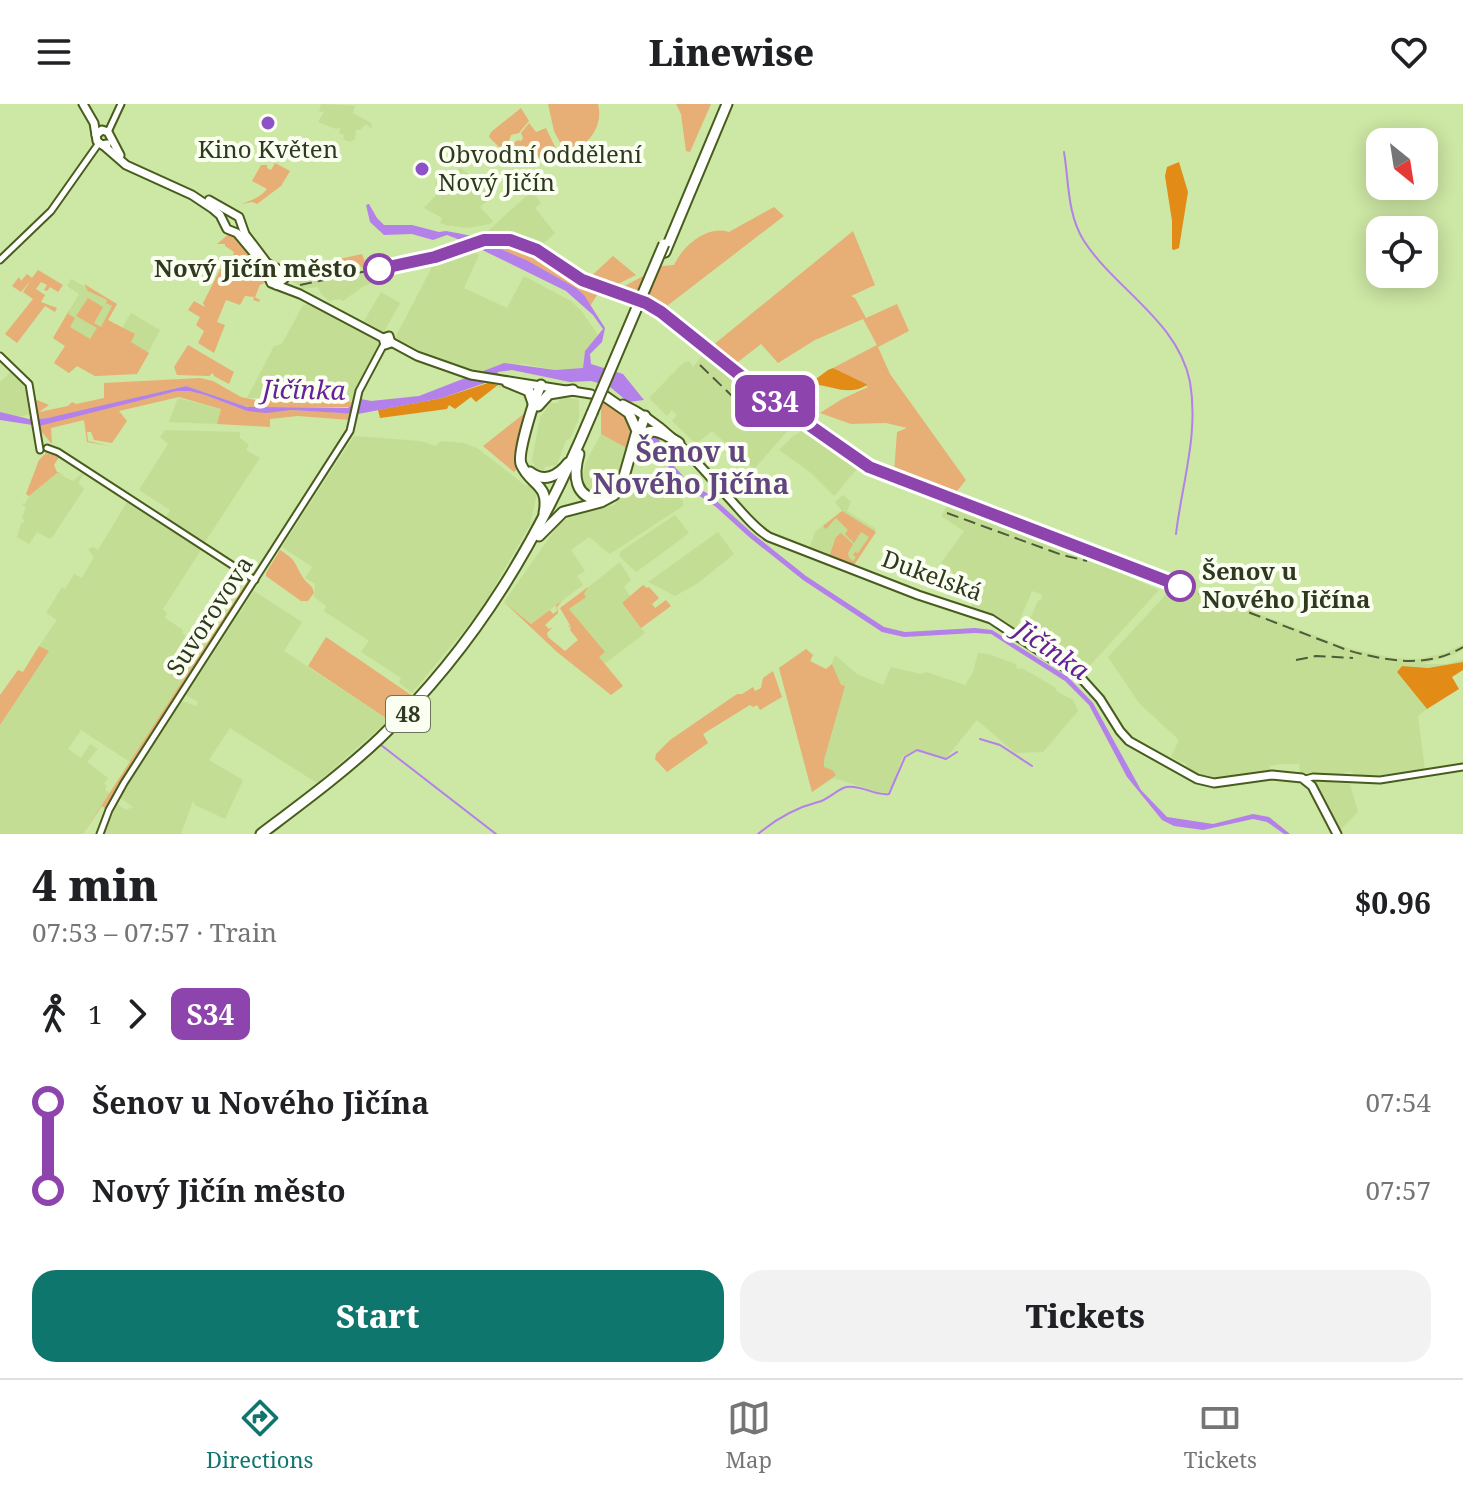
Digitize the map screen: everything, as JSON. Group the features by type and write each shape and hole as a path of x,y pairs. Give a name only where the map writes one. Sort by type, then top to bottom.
{"highway":[{"name":"48","path":"264,834 365,756 422,699 488,617 536,538 580,447 724,104"},
{"path":"507,382 530,392 534,401 535,408 519,457 545,498 536,538"},
{"path":"541,385 523,451 526,464 533,475 543,478 556,475 580,447"},
{"path":"535,408 549,394 573,390"},
{"path":"606,397 629,413 637,435"},
{"path":"536,538 563,512 608,499 621,487 644,415"},
{"path":"637,435 656,429 679,443"},
{"path":"580,447 575,471 579,488 593,499 608,499"}],"main road":[{"path":"86,104 103,137 126,165 197,198 217,212 226,228 252,251 270,283 331,310"},
{"path":"103,137 127,161 239,217 245,234 274,268 282,270 288,285 386,342 471,375 591,394"},
{"path":"225,223 232,215"},
{"path":"233,231 240,225"},
{"path":"267,275 274,268"},
{"path":"276,285 284,278"},
{"name":"Dukelská","path":"606,397 644,415 679,443 755,527 774,540 1000,624 1057,660 1086,683 1126,738 1197,779 1214,783 1272,775 1293,775 1305,779"},
{"path":"1305,779 1312,786 1337,834"}],"street":[{"path":"0,260 13,251 51,211 103,137 121,104"},
{"name":"Suvorovova","path":"100,834 117,793 347,437 354,420 356,402 386,342"},
{"path":"0,356 29,384 39,450 47,448 58,452 255,580"},
{"path":"1305,779 1380,780 1463,767"}],"shaded area":[{"path":"321,104 355,106 353,113 371,123 372,129 366,124 356,130 355,139 350,142 343,139 344,135 339,133 340,127 336,129 318,122 324,112 319,112"},
{"path":"548,104 598,104 598,121 592,135 566,154 554,131"},
{"path":"676,104 711,104 690,152 686,151 681,114"},
{"path":"521,108 529,121 519,133 511,135 509,141 512,144 521,141 521,133 529,123 536,132 546,128 558,153 545,162 534,153 524,158 511,150 504,152 489,137"},
{"path":"1179,162 1188,192 1179,248 1174,250 1165,176 1167,167"},
{"path":"275,163 290,171 281,186 257,204 241,204 267,189 252,181 261,165 267,165 271,170"},
{"path":"460,167 490,193 490,198 480,207 493,221 490,224 467,228 446,225 440,223 442,218 424,208 447,183 440,188 435,183 445,175 449,180"},
{"path":"532,191 541,203 535,208 555,233 540,247 518,237 487,232"},
{"path":"369,204 384,225 412,225 483,238 485,242 528,261 576,288 605,328 602,342 590,354 591,364 623,374 644,400 628,402 609,386 591,381 570,382 512,370 497,372 502,377 442,398 358,414 247,411 205,395 177,391 39,426 0,420 0,412 29,419 37,416 38,419 48,418 186,386 247,407 348,408 361,399 371,401 419,396 504,363 555,370 583,368 585,351 603,329 593,315 566,291 447,235 433,240 412,234 384,235 370,222 366,205"},
{"path":"774,207 784,216 663,309 617,290 662,266 674,265 683,251 704,234 729,232"},
{"path":"853,231 875,285 851,296 866,318 897,304 909,331 878,347 890,374 966,480 953,496 894,472 897,432 907,428 886,423 851,424 820,413 868,387 833,368 877,345 863,319 815,340 778,363 761,344 734,365 712,346"},
{"path":"230,233 239,237 273,286 260,285 255,297 259,302 253,300 254,297 245,296 240,305 226,300 217,322 225,325 214,353 198,343 204,331 196,325 200,317 188,310 194,301 205,307 203,303 225,260 231,262 234,252 225,244 217,244"},
{"path":"504,237 530,244 583,278 662,309 758,386 870,465 1348,648 1394,658 1418,659 1445,653 1463,644 1463,650 1453,655 1422,664 1447,664 1463,659 1463,662 1428,668 1402,666 1397,672 1427,709 1418,716 1425,770 1361,777 1351,772 1300,773 1299,764 1280,764 1270,766 1270,772 1213,780 1186,769 1186,764 1171,757 1179,740 1139,703 1108,657 1172,588 1126,572 1126,575 1159,590 1084,672 1024,632 1038,601 1042,599 1041,594 1032,591 1016,629 970,608 980,591 950,580 953,572 941,563 964,531 941,516 949,503 858,468 834,496 810,472 779,450 793,436 805,429 810,431 798,419 754,469 712,431 696,444 672,421 677,415 672,410 667,416 649,398 683,363 689,361 693,367 705,352 727,372 732,372 653,310 581,282 536,252 496,242 467,249 479,255 464,288 507,308 524,276 571,301 598,335 585,351 583,368 555,370 523,364 477,372 439,360 395,338 430,271 432,261 364,286 343,301 329,301 318,287 303,289 289,279 431,256 481,239"},
{"path":"508,242 537,252 573,278 615,298 597,295 590,306 558,278 487,243"},
{"path":"362,254 367,267 362,268 359,264 334,269 334,274 289,277 312,265"},
{"path":"613,256 636,275 610,288 588,279"},
{"path":"38,270 63,285 58,292 50,287 47,291 44,290 47,285 41,282 36,289 45,295 41,302 57,308 55,312 45,306 17,343 5,334 33,299 23,292 31,280 21,292 12,286 19,277 21,281 27,274 32,278"},
{"path":"71,279 117,304 108,320 119,327 122,328 131,313 160,330 137,374 95,376 77,366 69,373 54,363 65,346 53,338 79,294 67,286"},
{"path":"84,284 117,304 108,320 135,334 131,342 149,353 137,374 95,376 77,366 69,373 54,363 65,346 53,338 70,309 68,314 75,318 70,327 90,339 97,328 76,316 88,298 103,307 94,323 101,327 112,306 106,303 107,300 88,291"},
{"path":"381,292 400,303 384,332 364,321"},
{"path":"309,304 379,342 352,402 247,398 274,346 282,344 303,305"},
{"path":"188,345 234,372 229,384 213,373 209,376 177,375 174,367"},
{"path":"833,368 867,385 845,390 808,385"},
{"path":"12,371 27,387 31,414 17,417 0,412 0,382"},
{"path":"200,378 213,381 241,397 255,400 309,398 352,402 351,407 256,408 186,386 38,419 37,400 49,405 39,412 68,406 72,402 76,404 104,398 104,383"},
{"path":"488,383 498,385 476,402 471,397 455,409 449,405 447,409 380,418 378,410 442,398"},
{"path":"497,386 517,390 528,395 531,404 530,414 516,454 514,472 483,446 530,409 521,392"},
{"path":"177,391 205,395 247,411 351,414 350,420 298,416 270,419 270,427 217,424 221,409 179,397 119,411 127,421 112,443 94,440 91,432 87,432 88,441 110,446 87,442 84,420 51,428 52,444 40,430 40,424"},
{"path":"178,398 221,409 217,424 169,422"},
{"path":"560,398 579,400 579,418 570,439 566,440 557,465 545,467 544,470 536,469 532,460 540,417 551,403 558,403"},
{"path":"604,401 623,410 634,425 630,452 625,452 625,447 601,434"},
{"path":"165,430 240,432 240,438 249,445 246,450 260,458 205,542 166,517 170,510 139,490 168,444 160,437"},
{"path":"658,433 674,466 691,485 709,494 806,576 884,627 905,632 992,630 1068,677 1093,703 1141,790 1167,817 1213,824 1253,814 1269,817 1290,834 1284,834 1267,822 1253,819 1203,830 1174,826 1162,820 1127,777 1089,705 1065,681 991,634 904,637 882,632 803,580 716,507 688,488 670,469 646,434"},
{"path":"601,434 626,447 617,481 611,490 603,494 593,493 585,486 583,476 585,464"},
{"path":"354,436 420,441 436,446 441,441 464,443 477,448 526,486 529,484 537,494 530,525 481,610 412,693 399,683 401,678 361,652 369,641 324,611 326,606 314,597 315,584 305,578 312,567 282,547"},
{"path":"46,453 59,457 54,465 57,472 64,475 57,473 29,496 26,494 39,460"},
{"path":"57,473 73,481 84,474 78,483 84,489 50,539 37,532 29,544 17,537 21,523 25,522 22,518 26,507 22,505 32,491"},
{"path":"630,481 637,490 651,485 656,492 660,490 666,499 675,493 683,501 683,506 610,554 589,537 571,550 585,571 577,576 583,585 531,624 504,602 559,524 571,517 614,505 627,491"},
{"path":"843,495 851,502 847,511 876,529 854,565 809,550 815,532 842,511 835,502"},
{"path":"127,502 201,550 163,609 167,613 165,618 183,630 182,633 207,644 130,762 81,730 68,749 81,758 90,744 98,749 87,762 108,778 104,784 107,786 105,790 110,793 83,834 0,834 0,725 48,652 39,646 57,620 46,613 74,574 82,578 94,557 88,549 93,547 98,550"},
{"path":"842,511 876,532 854,565 829,557 836,537 841,533 853,544 848,553 853,561 855,552 858,553 869,537 861,532 854,543 845,534 848,530 836,518 826,529 823,526"},
{"path":"675,515 689,533 654,559 636,572 619,556 621,551"},
{"path":"718,532 734,554 698,583 675,596 648,582"},
{"path":"280,550 292,560 312,587 314,593 308,601 301,601 266,576"},
{"path":"620,562 631,580 624,587 631,597 622,604 645,633 604,664 562,608"},
{"path":"248,580 106,809 102,806 83,834"},
{"path":"643,585 659,598 652,604 655,608 666,600 671,606 641,628 622,603"},
{"path":"588,587 584,594 586,597 569,609 605,652 599,657 623,686 611,695 557,652 504,602 531,624 550,610 553,614 557,611 556,605 562,601 557,607 558,613 545,625 549,629 553,627 547,633 548,637 565,651 578,640 570,630 571,626 567,628 570,625 560,608"},
{"path":"254,591 302,622 284,651 389,720 317,783 230,728 209,760 243,780 225,819 195,805 193,801 181,834 105,834 117,804 126,810 133,807 120,798 182,701 196,706 198,702 186,695"},
{"path":"326,637 414,697 389,720 308,666"},
{"path":"39,646 49,651 0,725 0,695 18,670 23,672"},
{"path":"806,649 813,655 810,661 826,669 830,668 835,655 857,674 883,685 891,667 921,674 926,672 965,685 973,672 978,653 988,654 1016,664 1017,669 1022,668 1056,688 1056,691 1073,700 1078,711 1043,752 1015,753 977,720 946,758 917,749 902,757 892,788 886,793 834,778 812,792 779,668"},
{"path":"806,649 813,655 810,661 826,669 832,664 841,685 845,686 824,760 824,767 836,775 812,792 779,668"},
{"path":"1463,662 1463,670 1452,677 1459,689 1427,709 1397,672 1402,666 1428,668"},
{"path":"773,671 782,697 760,710 757,705 750,705 703,734 708,743 667,772 655,759 670,740 737,694 753,687 755,691 761,688 763,678"},
{"path":"1315,780 1350,784 1358,812 1339,831 1313,784"}],"waterway":[{"path":"1064,152 1078,231 1097,258 1173,341 1190,382 1191,439 1176,534"},
{"path":"980,739 1000,745 1032,766"},
{"path":"381,745 496,834"},
{"path":"758,834 786,814 822,801 846,787 889,794 905,757 917,750 946,759 957,752"}],"railway":[{"path":"300,285 435,257 484,240 504,239 529,246 582,280 637,300"},
{"path":"646,303 667,316 756,388 869,467 1347,650 1391,660 1421,661 1463,647"},
{"path":"700,365 732,396 788,417"},
{"path":"947,513 1062,555 1087,561"},
{"path":"1296,660 1316,656 1353,658"}],"train":[{"name":"S34","path":"379,269 435,257 484,240 504,239 522,243 582,280 646,303 661,312 756,388 857,461 1180,586"}],"place":[{"name":"Kino Květen","path":"268,123"},
{"name":"Obvodní oddělení Nový Jičín","path":"422,169"},
{"name":"Nový Jičín město","path":"379,269"},
{"name":"Šenov u Nového Jičína","path":"1180,586"}],"district":[{"name":"Šenov u Nového Jičína","path":"691,468"}],"water label":[{"name":"Jičínka","path":"304,390"},
{"name":"Jičínka","path":"1052,650"}]}
